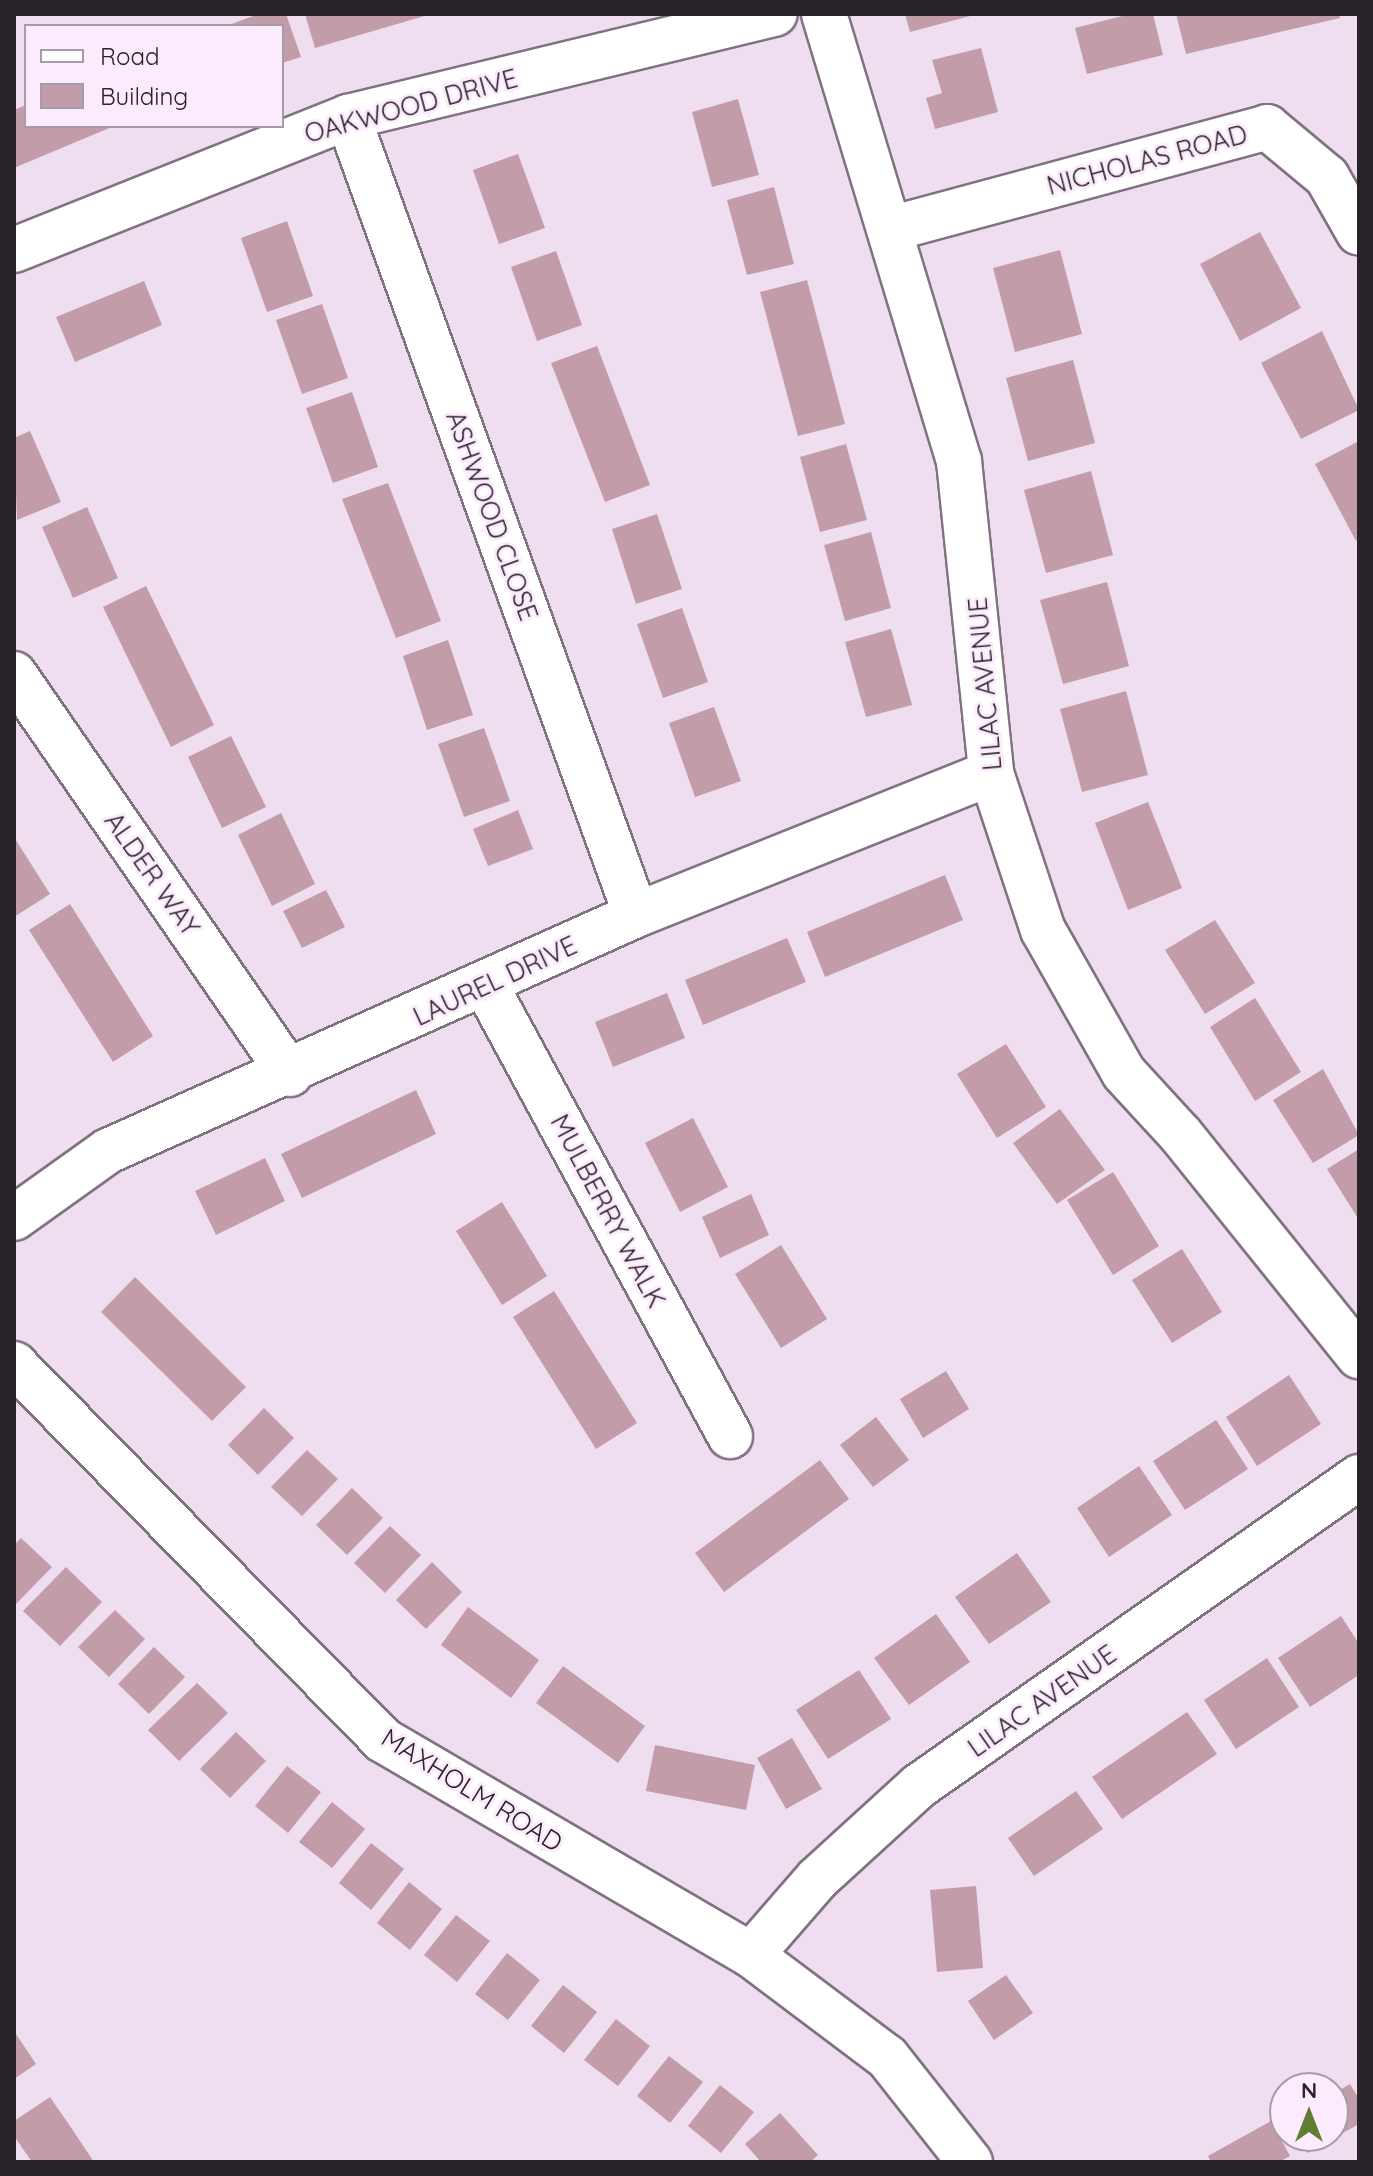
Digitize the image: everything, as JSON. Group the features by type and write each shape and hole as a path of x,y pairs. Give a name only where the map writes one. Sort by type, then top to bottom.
{"street":[{"name":"OAKWOOD DRIVE","path":"14,250 58,227 348,117 775,14"},
{"name":"LILAC AVENUE","path":"824,14 959,461 991,773 1043,930 1124,1073 1181,1135 1359,1356"},
{"name":"ASHWOOD CLOSE","path":"348,117 636,915"},
{"name":"NICHOLAS ROAD","path":"890,229 1267,127 1327,177 1359,233"},
{"name":"ALDER WAY","path":"14,674 290,1074"},
{"name":"LAUREL DRIVE","path":"14,1218 108,1151 290,1074 636,915 991,773"},
{"name":"MULBERRY WALK","path":"486,986 730,1436"},
{"name":"MAXHOLM ROAD","path":"14,1364 383,1740 751,1955 887,2057 970,2162"},
{"name":"LILAC AVENUE","path":"751,1955 817,1879 919,1786 1359,1477"}],"building":[{"path":"259,14 286,14 301,57 284,62 284,24 232,24"},
{"path":"305,14 428,14 428,15 315,48"},
{"path":"905,14 974,14 974,15 910,32"},
{"path":"1130,14 1153,14 1163,55 1087,74 1075,28"},
{"path":"1176,14 1339,14 1340,18 1186,54"},
{"path":"981,48 998,112 935,129 926,98 942,93 932,60"},
{"path":"738,99 759,175 712,187 692,112"},
{"path":"24,106 24,128 109,128 14,168 14,110"},
{"path":"518,154 545,228 499,244 473,170"},
{"path":"774,187 794,264 747,275 727,200"},
{"path":"287,221 313,296 267,312 241,238"},
{"path":"1260,232 1301,308 1240,341 1200,264"},
{"path":"1060,250 1082,334 1015,352 993,268"},
{"path":"556,251 582,325 537,341 511,267"},
{"path":"807,280 845,424 798,436 760,292"},
{"path":"144,281 162,325 75,362 56,317"},
{"path":"322,304 348,378 302,394 276,320"},
{"path":"1322,331 1359,410 1301,439 1261,363"},
{"path":"597,346 650,485 605,502 551,363"},
{"path":"1073,360 1095,443 1028,461 1006,378"},
{"path":"352,392 378,467 333,483 306,408"},
{"path":"30,431 61,502 17,520 14,438"},
{"path":"1359,441 1359,539 1356,541 1315,464"},
{"path":"846,444 867,520 820,532 800,457"},
{"path":"1091,471 1113,555 1046,573 1024,490"},
{"path":"388,483 441,621 396,638 342,499"},
{"path":"87,507 118,578 73,598 42,527"},
{"path":"657,514 682,589 636,604 612,529"},
{"path":"871,532 891,608 845,621 824,545"},
{"path":"1107,582 1129,666 1063,684 1040,600"},
{"path":"146,586 214,725 171,747 103,607"},
{"path":"682,608 708,682 663,698 637,624"},
{"path":"891,629 912,705 866,717 845,642"},
{"path":"448,640 473,715 427,730 403,656"},
{"path":"1126,691 1148,775 1082,792 1060,709"},
{"path":"714,707 741,781 695,797 669,723"},
{"path":"484,728 510,801 464,817 438,744"},
{"path":"231,736 266,807 222,828 188,757"},
{"path":"1148,802 1182,888 1128,910 1095,823"},
{"path":"518,810 533,849 488,866 473,829"},
{"path":"281,813 315,884 272,906 238,835"},
{"path":"14,837 50,894 14,917"},
{"path":"945,875 963,920 825,977 807,932"},
{"path":"326,890 345,927 302,948 283,911"},
{"path":"70,904 153,1036 113,1062 29,930"},
{"path":"1215,920 1255,983 1205,1014 1165,950"},
{"path":"787,938 806,982 703,1025 685,980"},
{"path":"667,993 685,1038 613,1067 595,1022"},
{"path":"1255,998 1301,1072 1255,1101 1210,1027"},
{"path":"1006,1044 1046,1107 997,1138 957,1074"},
{"path":"1323,1069 1359,1135 1313,1163 1273,1100"},
{"path":"416,1090 436,1134 302,1198 281,1154"},
{"path":"1060,1109 1105,1170 1057,1204 1013,1143"},
{"path":"693,1118 728,1187 680,1212 645,1143"},
{"path":"1359,1149 1359,1220 1327,1169"},
{"path":"265,1158 285,1201 216,1235 195,1191"},
{"path":"1113,1172 1159,1246 1113,1275 1067,1200"},
{"path":"751,1194 769,1235 720,1258 702,1217"},
{"path":"502,1202 547,1276 502,1305 456,1231"},
{"path":"781,1245 827,1319 781,1348 735,1274"},
{"path":"1182,1249 1222,1312 1172,1343 1132,1280"},
{"path":"135,1277 246,1387 212,1421 101,1312"},
{"path":"554,1291 637,1423 596,1449 513,1317"},
{"path":"946,1371 969,1409 923,1438 900,1399"},
{"path":"1289,1375 1321,1424 1257,1466 1226,1417"},
{"path":"264,1408 294,1438 258,1475 228,1445"},
{"path":"876,1417 909,1460 873,1487 840,1445"},
{"path":"1216,1420 1248,1469 1185,1510 1153,1461"},
{"path":"307,1450 338,1479 302,1516 271,1487"},
{"path":"820,1460 849,1499 724,1592 695,1553"},
{"path":"1139,1466 1172,1515 1109,1557 1077,1508"},
{"path":"352,1488 383,1518 347,1555 316,1525"},
{"path":"390,1526 421,1555 385,1593 354,1563"},
{"path":"21,1538 52,1567 16,1604 14,1545"},
{"path":"1017,1553 1051,1602 989,1644 955,1597"},
{"path":"432,1562 462,1592 426,1629 396,1600"},
{"path":"66,1567 102,1602 60,1646 23,1611"},
{"path":"468,1607 539,1660 511,1698 441,1645"},
{"path":"115,1610 145,1639 109,1677 78,1647"},
{"path":"936,1614 970,1662 909,1705 874,1658"},
{"path":"1341,1616 1359,1644 1359,1675 1310,1707 1278,1658"},
{"path":"154,1647 185,1677 149,1714 118,1684"},
{"path":"1267,1658 1299,1707 1236,1749 1204,1700"},
{"path":"563,1666 645,1726 618,1763 536,1703"},
{"path":"859,1670 891,1719 828,1759 796,1710"},
{"path":"197,1683 228,1713 179,1761 148,1730"},
{"path":"1187,1712 1217,1754 1122,1819 1092,1777"},
{"path":"236,1732 266,1761 230,1798 200,1769"},
{"path":"792,1738 822,1789 786,1809 757,1758"},
{"path":"655,1745 755,1765 746,1810 646,1791"},
{"path":"287,1766 321,1792 288,1833 255,1806"},
{"path":"1076,1791 1103,1829 1034,1876 1008,1838"},
{"path":"332,1802 365,1829 332,1868 299,1842"},
{"path":"371,1843 404,1869 371,1910 339,1883"},
{"path":"409,1882 442,1909 410,1950 377,1923"},
{"path":"976,1886 983,1968 937,1972 930,1890"},
{"path":"456,1915 490,1941 457,1982 424,1955"},
{"path":"507,1953 540,1980 508,2020 475,1994"},
{"path":"1006,1975 1033,2013 994,2040 968,2001"},
{"path":"563,1985 597,2012 564,2053 531,2026"},
{"path":"616,2019 650,2046 618,2086 584,2060"},
{"path":"14,2031 36,2064 14,2079"},
{"path":"669,2056 703,2082 670,2123 637,2096"},
{"path":"720,2085 754,2112 721,2153 688,2126"},
{"path":"1349,2085 1359,2099 1359,2124 1349,2130"},
{"path":"50,2097 94,2162 32,2162 14,2136 14,2121"},
{"path":"780,2113 818,2155 810,2162 761,2162 745,2144"},
{"path":"1269,2122 1269,2152 1288,2152 1290,2156 1279,2162 1211,2162 1208,2156"}]}
